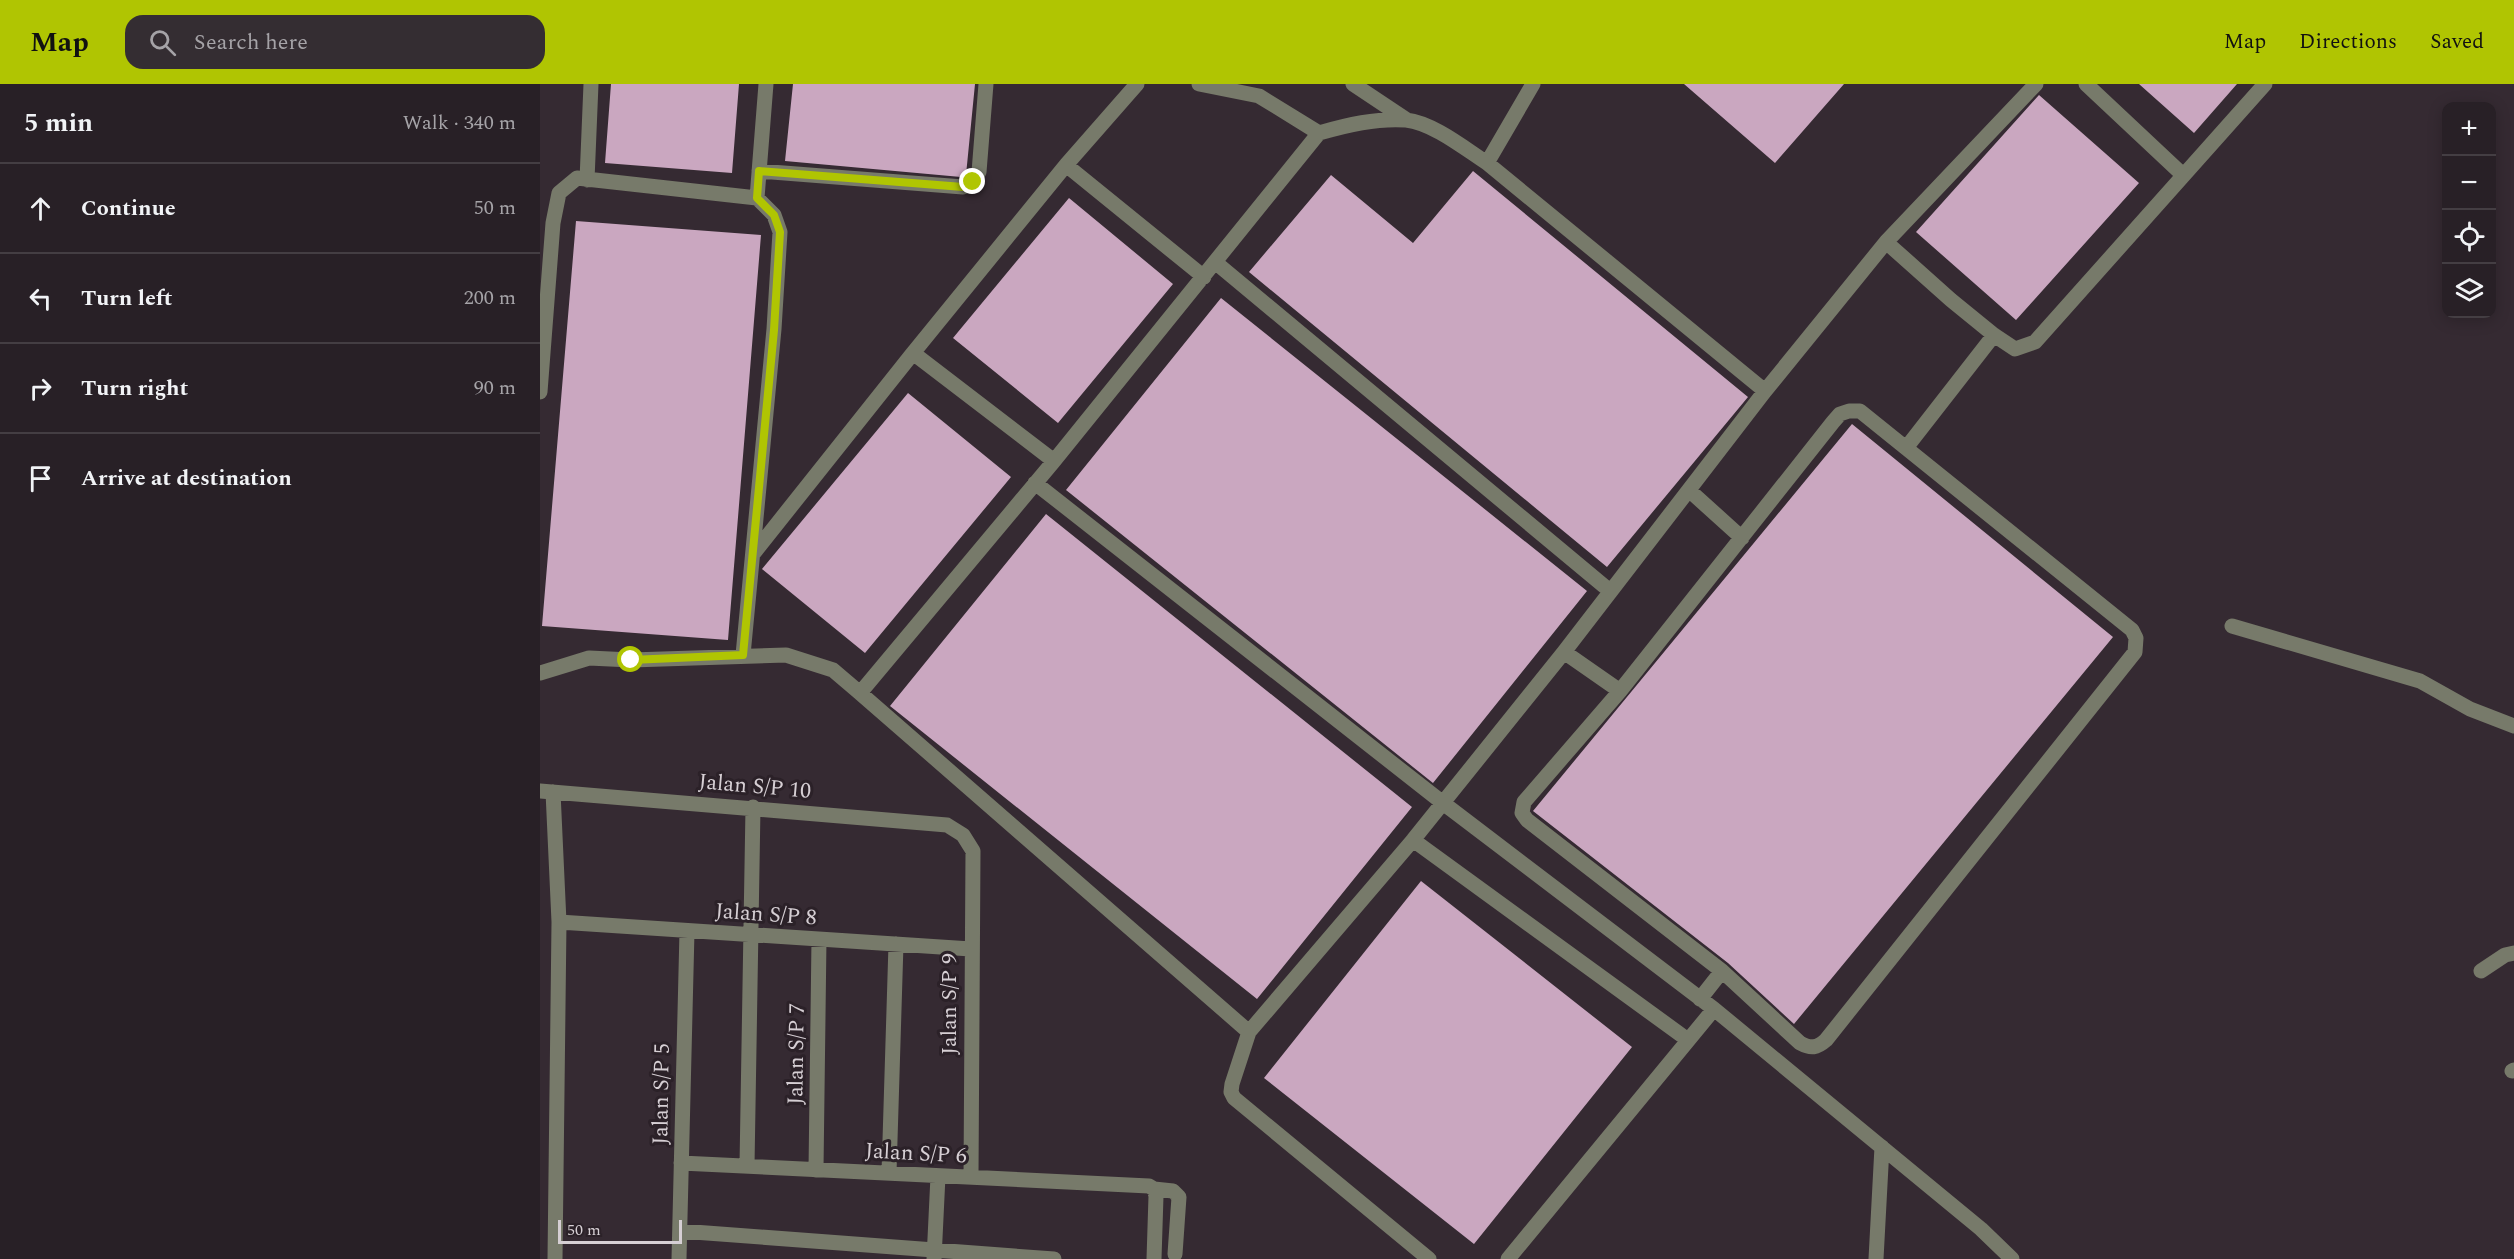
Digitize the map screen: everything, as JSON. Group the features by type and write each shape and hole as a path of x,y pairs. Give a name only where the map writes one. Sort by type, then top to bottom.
{"street":[{"path":"587,180 591,84"},
{"path":"757,198 766,84"},
{"path":"759,171 963,187 973,182 979,172 986,84"},
{"path":"1198,84 1259,96 1319,133"},
{"path":"1353,84 1407,120 1443,134 1487,163 1765,391"},
{"path":"1487,163 1533,84"},
{"path":"1429,1259 1234,1098 1230,1092 1249,1032 1443,803 1690,491 1765,391 1886,242 2036,84"},
{"path":"2086,84 2182,175"},
{"path":"1886,242 1994,335 2015,349 2035,342 2265,84"},
{"path":"753,554 913,353 1134,85"},
{"path":"860,693 1054,461 1319,133 1357,123 1407,120"},
{"path":"1066,165 1204,277"},
{"path":"540,393 552,223 559,193 578,178 757,198 774,215 780,232 774,330 743,655"},
{"path":"1215,262 1610,591"},
{"path":"1906,448 1994,335"},
{"path":"913,353 1054,461"},
{"path":"1860,411 1906,448 2132,630 2136,638 2135,652 1818,1047 1809,1048 1800,1043 1722,971 1527,820 1522,813 1524,802 1620,691 1840,414 1860,411"},
{"path":"1035,483 1443,803 1714,1009 1981,1229 2012,1259"},
{"path":"1690,491 1742,538"},
{"path":"2232,626 2420,681 2470,709 2514,726"},
{"path":"1564,652 1620,691"},
{"path":"540,673 589,658 631,660 743,655 786,655 833,670 1249,1032"},
{"path":"547,791 559,922 555,1259"},
{"name":"Jalan S/P 10","path":"547,791 947,825 963,835"},
{"path":"747,1166 753,807"},
{"name":"Jalan S/P 9","path":"963,835 973,851 971,1177"},
{"path":"1413,840 1688,1040"},
{"name":"Jalan S/P 8","path":"559,922 971,949"},
{"name":"Jalan S/P 5","path":"679,1259 687,931"},
{"name":"Jalan S/P 7","path":"816,1170 819,939"},
{"path":"889,1173 896,944"},
{"path":"2481,971 2514,953"},
{"path":"1700,999 1722,971"},
{"path":"1508,1259 1714,1009"},
{"path":"1876,1259 1882,1147"},
{"name":"Jalan S/P 6","path":"681,1163 1152,1187 1173,1191 1179,1197 1175,1254"},
{"path":"934,1255 938,1176"},
{"path":"1152,1187 1156,1196 1154,1259"},
{"path":"680,1231 934,1255 1054,1259"}],"building":[{"path":"611,84 739,84 732,173 605,163"},
{"path":"793,84 975,84 966,175 961,177 785,161"},
{"path":"1684,84 1844,84 1775,163"},
{"path":"2139,84 2237,84 2194,133"},
{"path":"2039,95 2139,183 2016,320 1916,232"},
{"path":"1473,171 1748,397 1607,567 1249,272 1331,175 1413,243"},
{"path":"1069,198 1173,284 1058,423 953,338"},
{"path":"576,221 761,235 728,640 542,626"},
{"path":"1221,298 1587,591 1433,783 1066,490"},
{"path":"908,393 1011,477 865,653 762,569"},
{"path":"1852,424 2113,637 1794,1024 1728,963 1533,811"},
{"path":"1046,514 1412,807 1257,999 890,706"},
{"path":"1421,881 1632,1047 1474,1244 1264,1078"}],"route":[{"path":"631,660 743,655 774,330 780,232 774,215 757,198 759,171 963,187 973,182"}]}
